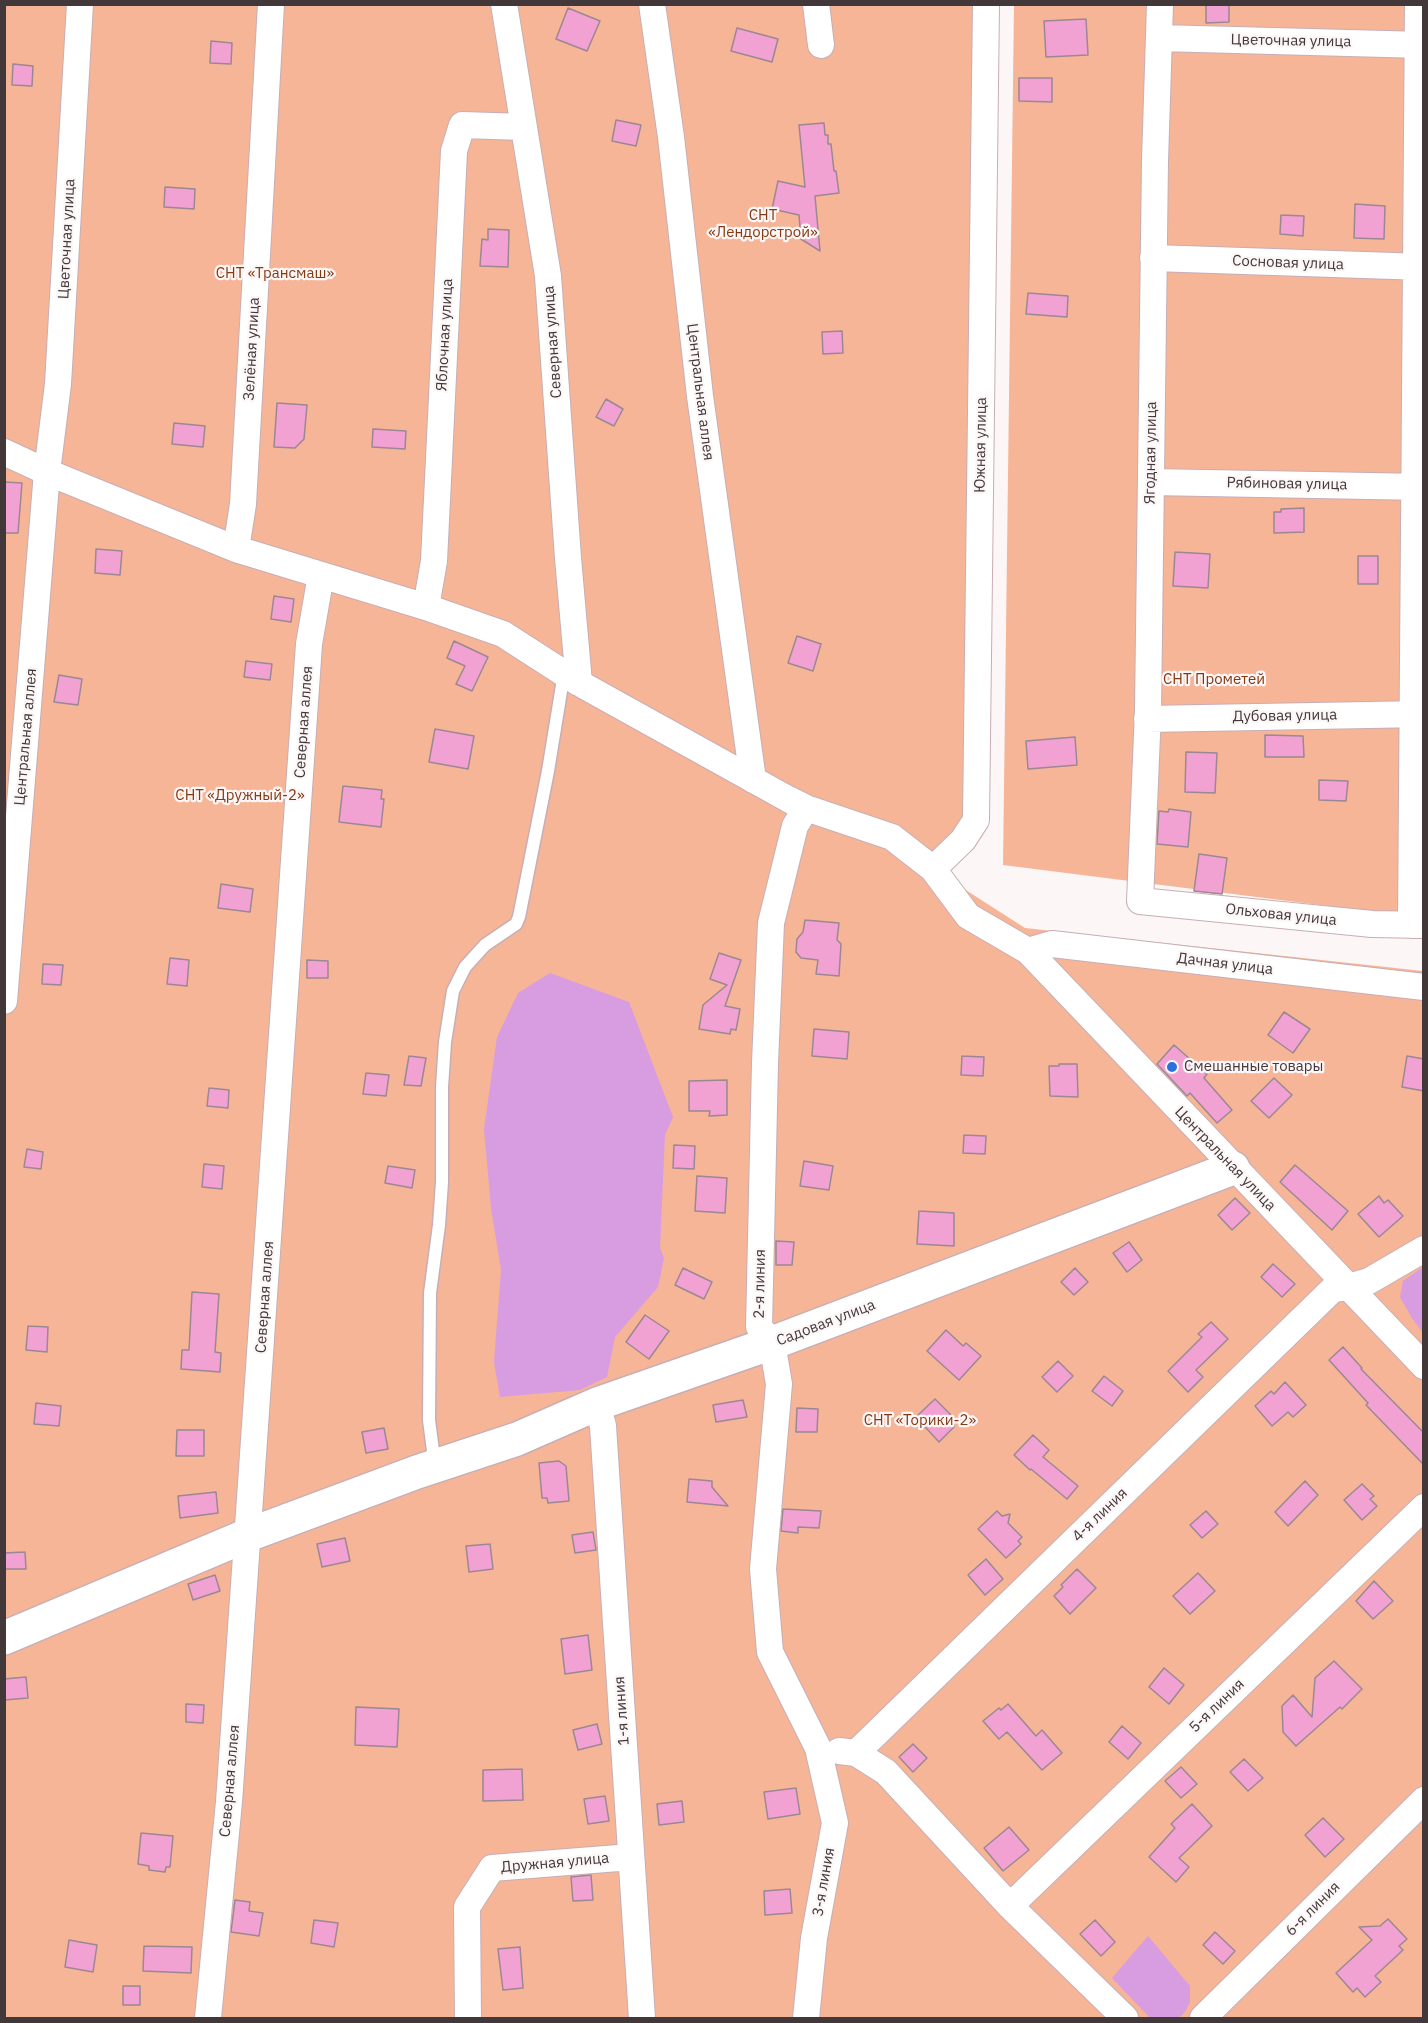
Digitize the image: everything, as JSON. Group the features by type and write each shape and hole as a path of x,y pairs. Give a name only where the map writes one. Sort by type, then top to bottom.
{"street":[{"name":"Цветочная улица","path":"47,472 58,384 80,4"},
{"name":"Зелёная улица","path":"236,549 243,504 271,4"},
{"name":"Северная улица","path":"504,4 548,276 568,558 571,678"},
{"name":"Центральная аллея","path":"652,4 671,137 700,396 753,780"},
{"path":"816,4 821,45"},
{"name":"Южная улица","path":"933,869 963,840 976,819 986,4"},
{"name":"Ягодная улица","path":"1140,901 1147,719 1160,4"},
{"path":"1417,925 1421,44 1418,4"},
{"name":"Цветочная улица","path":"1159,38 1421,44"},
{"name":"Яблочная улица","path":"426,607 434,561 454,151 462,125 524,127"},
{"name":"Сосновая улица","path":"1154,258 1420,267"},
{"name":"Центральная улица","path":"4,452 47,472 236,549 426,607 503,634 571,678 806,808 892,837 933,869 968,916 1028,951 1424,1366"},
{"name":"Центральная аллея","path":"4,1001 47,472"},
{"name":"Рябиновая улица","path":"1150,482 1419,487"},
{"name":"Северная аллея","path":"208,2019 229,1802 309,644 321,575"},
{"name":"Дубовая улица","path":"1147,719 1418,714"},
{"name":"2-я линия","path":"806,808 795,826 771,923 765,1064 759,1327 771,1343 778,1384 763,1569 770,1652 818,1748"},
{"name":"Ольховая улица","path":"1140,901 1372,924 1417,925"},
{"name":"Дачная улица","path":"1028,951 1052,944 1424,987"},
{"name":"Садовая улица","path":"4,1638 248,1535 517,1438 597,1404 771,1343 1233,1168"},
{"name":"4-я линия","path":"856,1753 1333,1289 1369,1281 1424,1249"},
{"name":"1-я линия","path":"597,1404 604,1438 642,2019"},
{"name":"5-я линия","path":"1010,1906 1424,1507"},
{"path":"818,1748 856,1753 886,1772 1010,1906 1125,2019"},
{"name":"3-я линия","path":"806,2019 814,1938 835,1823 818,1748"},
{"name":"6-я линия","path":"1203,2019 1424,1800"},
{"name":"Дружная улица","path":"468,2019 467,1907 492,1868 631,1857"}],"lane":[{"path":"426,1469 429,1420 430,1293 442,1182 442,1087 445,1042 453,991 465,967 485,945 516,924 519,917 548,771 571,678"}],"green space":[{"path":"5,5 986,5 976,820 933,869 1025,928 1423,971 1423,2018 5,2018"},
{"name":"СНТ Прометей","path":"1014,5 1423,5 1423,918 1003,865"}],"shaded area":[{"path":"550,973 629,1002 673,1117 665,1135 660,1248 664,1258 658,1287 615,1337 607,1377 580,1390 500,1397 494,1362 501,1270 491,1208 484,1129 497,1037 518,993"},
{"path":"1423,1267 1423,1333 1400,1297 1403,1281"},
{"path":"1148,1936 1190,1986 1190,2002 1179,2018 1150,2018 1112,1978"}],"building":[{"path":"1206,4 1229,4 1229,22 1206,23"},
{"path":"568,8 600,21 587,51 556,39"},
{"path":"1086,19 1088,55 1046,57 1044,21"},
{"path":"737,28 778,39 772,62 731,51"},
{"path":"211,41 232,43 231,64 210,63"},
{"path":"13,64 33,66 32,86 12,85"},
{"path":"1019,78 1052,78 1052,102 1019,101"},
{"path":"616,120 641,125 636,146 612,141"},
{"path":"824,123 828,144 831,144 839,193 815,196 820,251 801,239 799,215 772,209 778,181 805,187 799,125"},
{"path":"165,187 195,189 194,209 164,207"},
{"path":"1355,204 1385,206 1384,239 1354,238"},
{"path":"1281,215 1304,216 1303,236 1280,234"},
{"path":"488,229 509,230 508,267 480,266 482,239 488,240"},
{"path":"1028,293 1068,296 1067,317 1026,314"},
{"path":"842,331 843,353 823,354 822,332"},
{"path":"606,399 623,409 614,426 596,417"},
{"path":"277,403 307,405 304,439 295,448 274,447"},
{"path":"174,423 205,426 203,447 172,444"},
{"path":"373,429 406,431 405,449 372,447"},
{"path":"4,482 22,483 18,533 4,533"},
{"path":"1304,508 1304,532 1274,533 1274,512 1281,512 1281,509"},
{"path":"96,549 122,551 120,575 95,573"},
{"path":"1175,552 1210,554 1208,588 1173,586"},
{"path":"1358,556 1378,556 1378,584 1358,584"},
{"path":"274,596 294,599 291,622 271,619"},
{"path":"797,636 821,644 813,671 788,663"},
{"path":"454,641 488,657 472,691 456,684 465,666 447,658"},
{"path":"246,661 272,664 270,680 244,677"},
{"path":"59,675 82,679 78,705 54,702"},
{"path":"435,729 474,736 468,769 429,762"},
{"path":"1265,735 1303,736 1304,757 1265,757"},
{"path":"1075,737 1077,765 1028,769 1026,741"},
{"path":"1186,752 1217,753 1215,793 1185,792"},
{"path":"1319,780 1348,781 1346,801 1319,800"},
{"path":"343,786 382,790 381,799 384,799 381,827 339,822"},
{"path":"1169,809 1191,812 1188,847 1157,844 1159,811 1168,812"},
{"path":"1199,854 1227,858 1222,894 1194,891"},
{"path":"221,884 253,889 250,912 218,908"},
{"path":"805,920 839,923 837,940 841,944 839,976 816,974 818,960 801,958 796,952 797,939 803,932"},
{"path":"719,953 741,960 725,1006 740,1009 736,1030 731,1029 730,1034 699,1029 703,1005 727,985 710,979"},
{"path":"170,958 189,960 187,986 167,984"},
{"path":"307,960 328,961 328,978 307,978"},
{"path":"43,964 63,965 61,985 42,984"},
{"path":"1284,1012 1310,1029 1293,1053 1268,1035"},
{"path":"814,1029 849,1032 847,1059 812,1056"},
{"path":"1174,1045 1207,1074 1204,1078 1232,1110 1217,1123 1190,1093 1187,1096 1157,1064"},
{"path":"409,1056 426,1058 421,1086 404,1085"},
{"path":"962,1056 984,1057 983,1076 961,1075"},
{"path":"1407,1056 1424,1059 1424,1091 1402,1087"},
{"path":"1059,1064 1077,1064 1078,1097 1050,1096 1049,1066 1059,1066"},
{"path":"366,1073 389,1075 386,1096 363,1094"},
{"path":"1274,1078 1292,1095 1269,1118 1251,1101"},
{"path":"727,1080 727,1115 709,1116 710,1111 689,1111 689,1081"},
{"path":"209,1088 229,1090 228,1108 207,1106"},
{"path":"964,1135 986,1136 985,1154 963,1153"},
{"path":"674,1145 695,1146 694,1169 673,1168"},
{"path":"27,1149 43,1152 41,1169 24,1167"},
{"path":"804,1161 833,1166 829,1190 800,1186"},
{"path":"204,1164 224,1166 222,1189 202,1187"},
{"path":"1295,1165 1348,1211 1332,1230 1280,1182"},
{"path":"388,1166 415,1170 412,1188 385,1183"},
{"path":"697,1176 727,1178 725,1213 695,1211"},
{"path":"1379,1196 1384,1203 1388,1200 1403,1216 1379,1237 1358,1214"},
{"path":"1235,1198 1250,1213 1232,1230 1218,1215"},
{"path":"919,1211 954,1213 954,1246 917,1244"},
{"path":"776,1241 794,1242 792,1265 776,1265"},
{"path":"1129,1242 1142,1260 1127,1272 1113,1253"},
{"path":"1273,1264 1295,1284 1282,1297 1261,1277"},
{"path":"683,1268 712,1282 704,1299 675,1285"},
{"path":"1075,1268 1088,1282 1074,1295 1061,1282"},
{"path":"192,1292 219,1294 215,1352 221,1353 220,1372 181,1369 182,1350 189,1350"},
{"path":"645,1315 669,1331 649,1359 626,1342"},
{"path":"1211,1322 1228,1339 1196,1370 1203,1377 1188,1392 1168,1371 1202,1337 1198,1334"},
{"path":"28,1326 48,1327 47,1352 26,1350"},
{"path":"946,1330 963,1346 966,1343 981,1356 959,1380 927,1351"},
{"path":"1343,1347 1361,1369 1424,1433 1424,1465 1366,1405 1368,1403 1329,1360"},
{"path":"1058,1361 1073,1376 1057,1392 1042,1377"},
{"path":"1104,1376 1123,1391 1112,1406 1092,1391"},
{"path":"1285,1382 1306,1405 1293,1417 1288,1412 1272,1426 1255,1406 1271,1391 1274,1394"},
{"path":"935,1399 955,1419 954,1427 939,1442 916,1417"},
{"path":"743,1400 747,1417 716,1422 713,1405"},
{"path":"36,1403 61,1406 59,1426 34,1424"},
{"path":"797,1408 818,1409 817,1432 796,1432"},
{"path":"384,1428 388,1449 366,1453 362,1432"},
{"path":"177,1430 204,1430 204,1456 176,1456"},
{"path":"1033,1435 1049,1450 1043,1457 1078,1486 1067,1499 1014,1455"},
{"path":"559,1461 566,1466 569,1501 548,1503 547,1498 542,1498 539,1463"},
{"path":"689,1479 712,1481 712,1487 728,1506 687,1502"},
{"path":"1305,1481 1318,1495 1288,1526 1275,1512"},
{"path":"1362,1484 1374,1496 1370,1499 1377,1506 1362,1520 1344,1500"},
{"path":"216,1492 218,1513 180,1518 178,1496"},
{"path":"783,1509 821,1511 819,1528 798,1527 798,1533 781,1531"},
{"path":"997,1511 1002,1516 1010,1514 1008,1523 1022,1537 1018,1541 1021,1544 1006,1558 978,1529"},
{"path":"1206,1511 1218,1524 1202,1538 1190,1525"},
{"path":"593,1532 596,1550 575,1553 572,1535"},
{"path":"345,1538 350,1561 322,1567 317,1544"},
{"path":"490,1544 493,1569 469,1572 466,1546"},
{"path":"25,1552 26,1569 4,1569 4,1553"},
{"path":"986,1559 1003,1579 985,1595 968,1575"},
{"path":"1077,1569 1096,1588 1070,1614 1054,1596 1063,1587 1061,1585"},
{"path":"1198,1573 1215,1591 1190,1614 1173,1596"},
{"path":"215,1575 220,1591 193,1600 188,1584"},
{"path":"1374,1581 1393,1601 1373,1619 1356,1601"},
{"path":"588,1635 592,1670 565,1674 561,1639"},
{"path":"1334,1661 1362,1689 1342,1709 1340,1707 1296,1746 1283,1732 1282,1706 1293,1695 1312,1717 1315,1678"},
{"path":"1164,1668 1184,1685 1169,1704 1149,1687"},
{"path":"26,1677 28,1698 4,1700 4,1679"},
{"path":"186,1704 204,1705 203,1723 186,1722"},
{"path":"1008,1704 1036,1736 1042,1730 1062,1753 1042,1770 1007,1732 999,1739 983,1721"},
{"path":"356,1707 399,1709 397,1747 355,1745"},
{"path":"597,1724 602,1744 578,1750 573,1730"},
{"path":"1122,1726 1141,1743 1128,1759 1109,1742"},
{"path":"913,1744 927,1758 913,1772 899,1757"},
{"path":"1244,1759 1263,1778 1248,1791 1230,1772"},
{"path":"1181,1767 1197,1784 1181,1798 1165,1781"},
{"path":"522,1769 523,1800 483,1801 483,1770"},
{"path":"796,1788 800,1814 768,1819 764,1792"},
{"path":"605,1796 609,1821 588,1824 584,1799"},
{"path":"682,1801 684,1822 659,1825 657,1804"},
{"path":"1192,1804 1212,1826 1179,1858 1189,1867 1176,1882 1149,1857 1175,1828 1171,1824"},
{"path":"1323,1818 1344,1839 1325,1857 1305,1835"},
{"path":"1009,1827 1029,1850 1003,1871 984,1848"},
{"path":"141,1833 173,1836 170,1867 166,1867 165,1872 149,1870 149,1866 138,1864"},
{"path":"591,1875 593,1900 573,1901 571,1877"},
{"path":"790,1889 792,1913 765,1915 764,1891"},
{"path":"235,1900 250,1902 249,1911 263,1913 259,1936 231,1932"},
{"path":"1388,1919 1407,1939 1399,1946 1403,1950 1375,1976 1381,1982 1365,1997 1357,1988 1353,1992 1336,1973 1372,1940 1359,1927 1380,1926"},
{"path":"314,1920 338,1923 334,1947 311,1943"},
{"path":"1095,1920 1115,1942 1101,1956 1080,1934"},
{"path":"1215,1932 1235,1951 1223,1964 1203,1945"},
{"path":"69,1940 97,1945 93,1972 65,1967"},
{"path":"144,1946 192,1947 191,1973 143,1971"},
{"path":"520,1947 523,1988 503,1990 498,1949"},
{"path":"123,1986 140,1986 140,2005 123,2005"}],"place":[{"name":"Смешанные товары","path":"1172,1067"}],"park label":[{"name":"СНТ «Лендорстрой»","path":"763,224"},
{"name":"СНТ «Трансмаш»","path":"275,274"},
{"name":"СНТ «Дружный-2»","path":"240,796"},
{"name":"СНТ «Торики-2»","path":"920,1421"}]}
